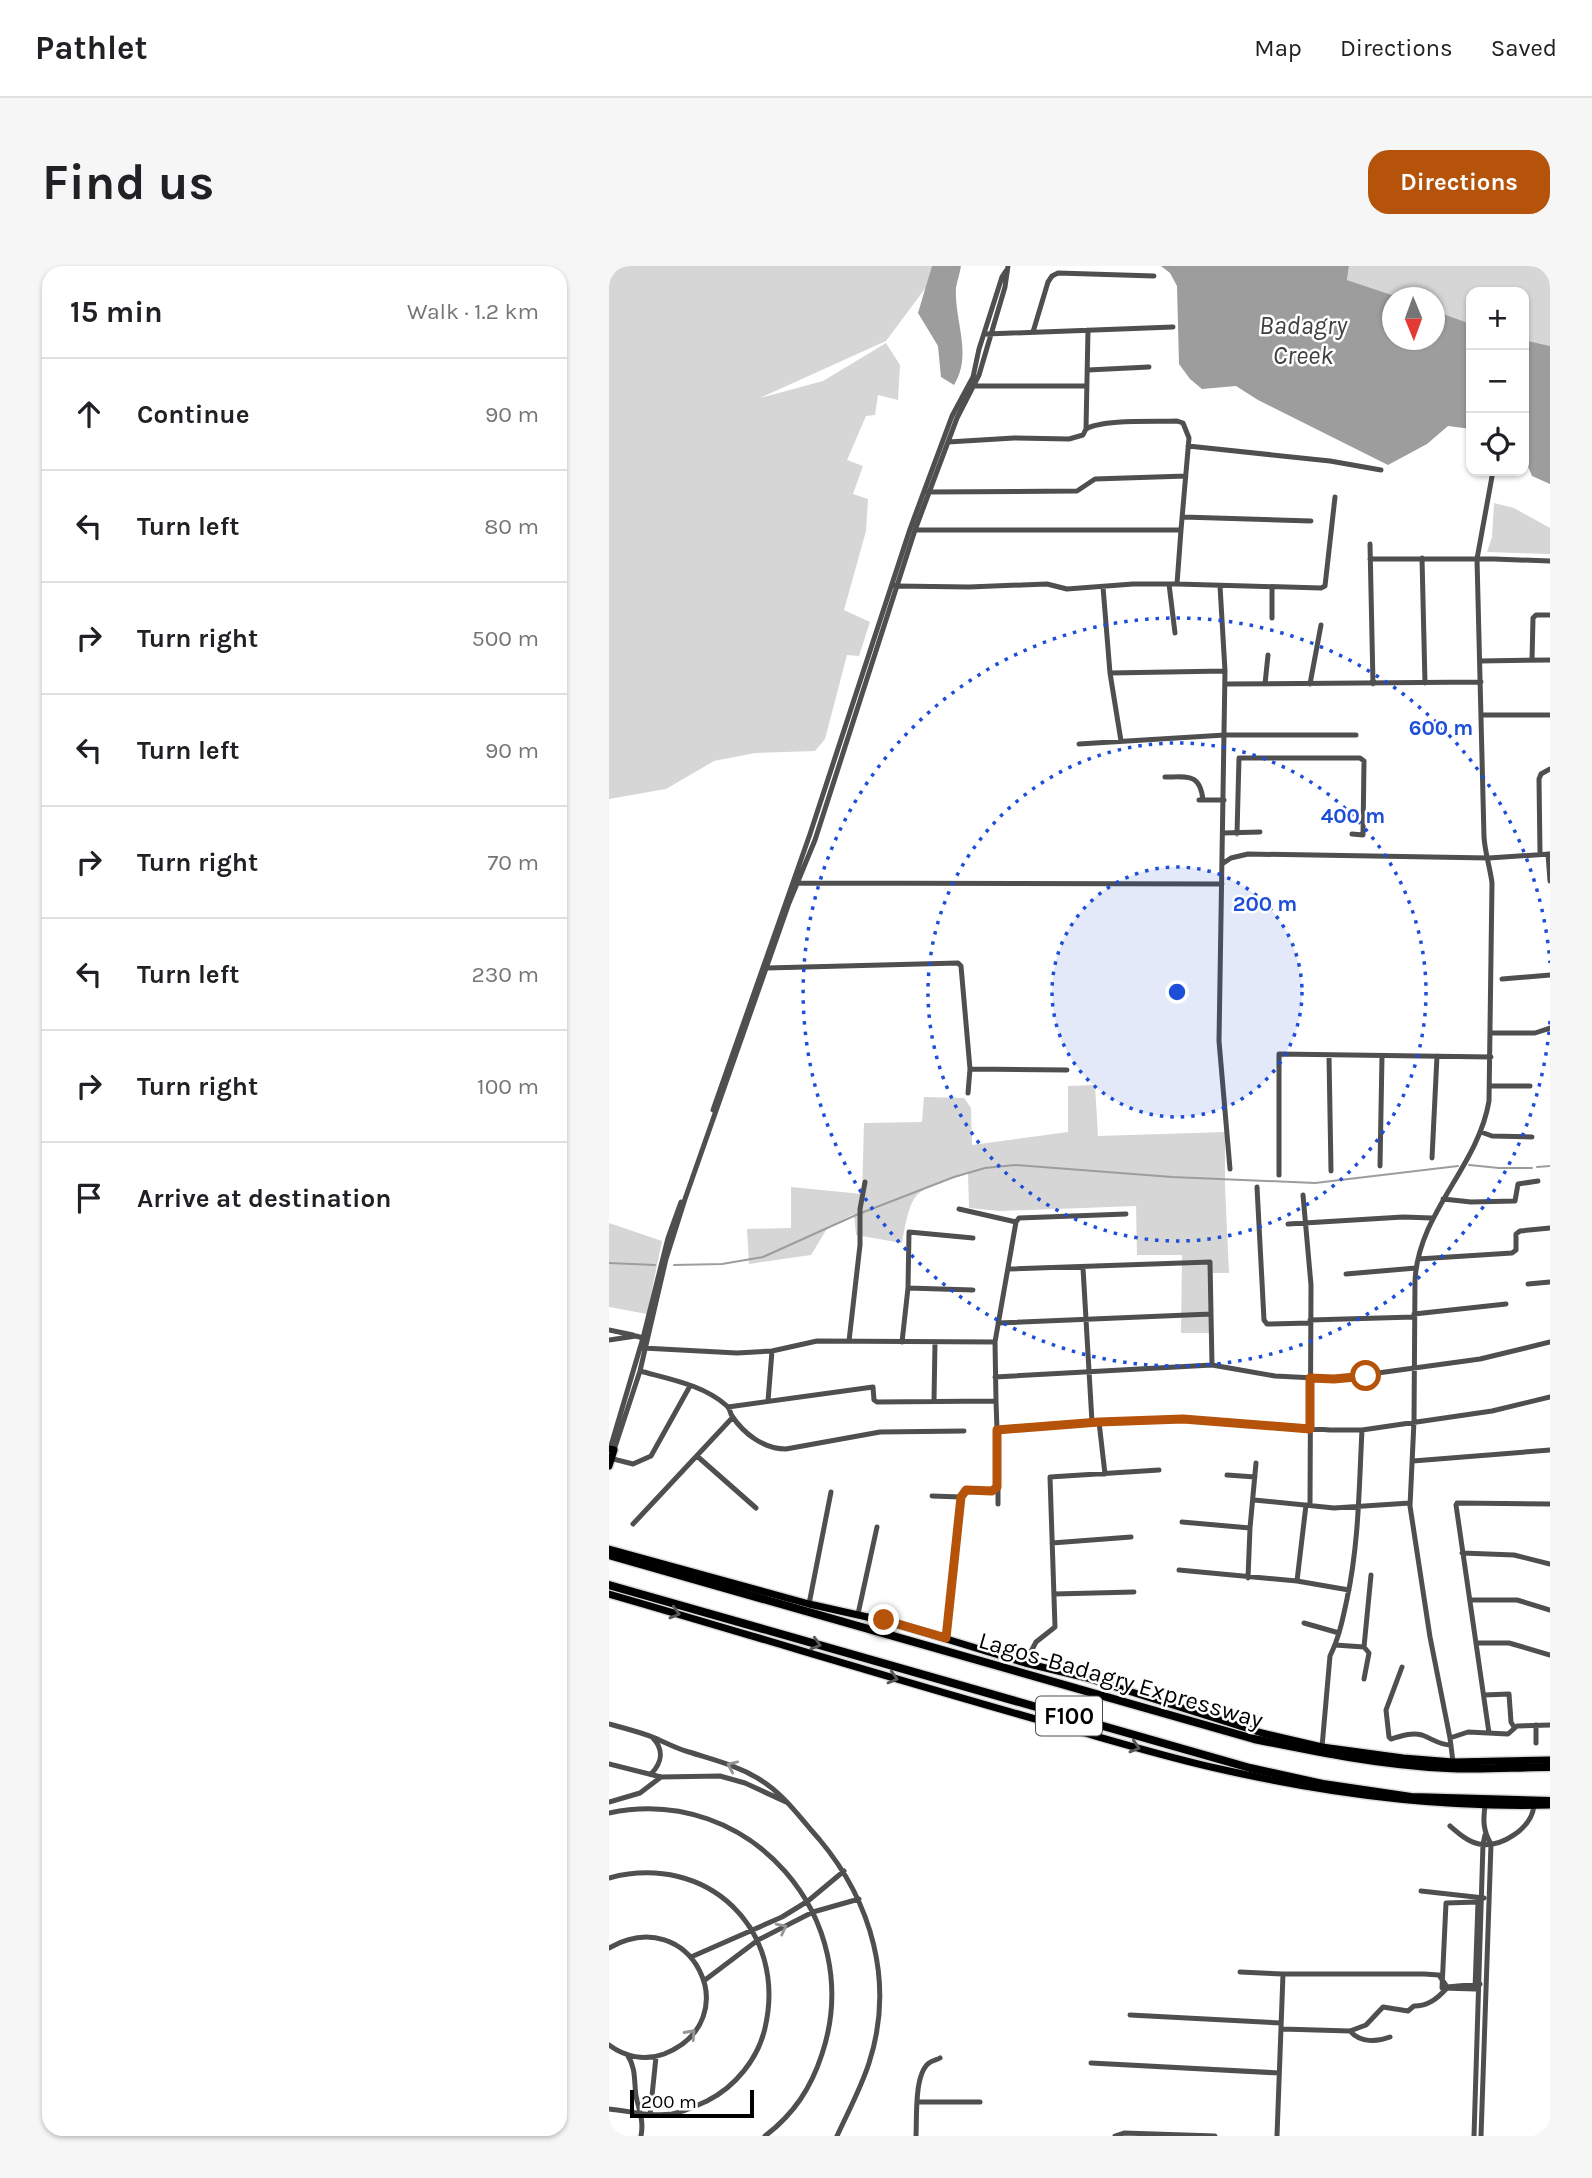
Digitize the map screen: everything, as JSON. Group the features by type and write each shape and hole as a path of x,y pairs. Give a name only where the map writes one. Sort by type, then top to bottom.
{"highway":[{"name":"Lagos-Badagry Expressway","path":"609,1555 1254,1739 1330,1754 1448,1768 1550,1767"},
{"name":"Lagos-Badagry Expressway","path":"609,1585 1250,1768 1323,1784 1411,1797 1550,1803"},
{"path":"1482,1768 1546,1761"}],"main road":[{"name":"Lagos-Badagry Expressway","path":"609,1549 809,1604 946,1638 1087,1678 1247,1729 1322,1747 1453,1762 1546,1761"},
{"name":"Lagos-Badagry Expressway","path":"609,1594 787,1645 846,1665 1220,1769 1345,1793 1403,1801 1485,1806 1535,1803"}],"street":[{"path":"643,1348 643,1338 668,1238 823,805 952,418 973,377 1005,287 1008,267"},
{"path":"1033,332 1052,276 1058,273 1154,276"},
{"path":"987,334 1173,327"},
{"path":"948,442 1014,438 1069,439 1083,435 1086,429 1089,330"},
{"path":"895,586 926,492 957,418 974,386 987,334"},
{"path":"1088,369 1149,367"},
{"path":"974,386 1086,386"},
{"path":"1086,429 1092,426 1177,421 1183,423 1188,430 1177,584"},
{"path":"1188,446 1330,461 1381,470"},
{"path":"926,492 1077,491 1095,479 1186,476"},
{"path":"1453,1762 1426,1614 1410,1503 1414,1422 1414,1315 1418,1259 1432,1218 1481,1132 1487,1116 1490,1086 1492,883 1485,845 1477,559 1492,476"},
{"path":"895,586 1047,584 1067,589 1177,584 1321,589 1325,586 1335,497"},
{"path":"1183,517 1311,521"},
{"path":"915,530 1181,530"},
{"path":"1370,544 1373,684"},
{"path":"1422,558 1425,683"},
{"path":"1370,559 1550,561"},
{"path":"1169,584 1175,633"},
{"path":"1220,586 1225,671 1225,735 1219,1041 1230,1169"},
{"path":"1103,587 1110,673 1121,741"},
{"path":"1272,587 1272,618"},
{"path":"1532,660 1533,618 1536,615 1550,615"},
{"path":"1310,684 1321,625"},
{"path":"1265,684 1268,655"},
{"path":"1480,661 1550,660"},
{"path":"1110,673 1225,671"},
{"path":"1225,684 1481,682"},
{"path":"1482,715 1550,715"},
{"path":"1079,744 1225,735 1356,735"},
{"path":"1224,759 1362,759 1365,764 1363,835 1352,834"},
{"path":"1237,759 1237,834"},
{"path":"1540,854 1539,779 1541,774 1550,769"},
{"path":"1165,777 1189,777 1202,787 1201,800 1224,800"},
{"path":"1223,833 1260,832"},
{"path":"1222,864 1231,858 1248,854 1489,858 1549,854 1550,881"},
{"path":"794,883 1222,884"},
{"path":"690,1385 651,1456 633,1464 610,1455 637,1374 675,1230 794,883"},
{"path":"767,968 960,964 970,1069 968,1093"},
{"path":"1502,978 1550,975"},
{"path":"1490,1033 1535,1033 1550,1028"},
{"path":"1279,1175 1278,1056 1281,1054 1490,1057"},
{"path":"1329,1056 1331,1171"},
{"path":"1380,1166 1382,1056"},
{"path":"1432,1157 1437,1056"},
{"path":"970,1069 1067,1069"},
{"path":"1490,1086 1530,1086"},
{"path":"1481,1132 1492,1136 1532,1137"},
{"path":"1443,1199 1471,1202 1515,1201 1518,1184 1538,1181"},
{"path":"849,1341 860,1245 860,1209 865,1182"},
{"path":"1257,1187 1264,1320 1267,1324 1414,1315 1506,1304"},
{"path":"1297,1581 1308,1505 1310,1429 1311,1285 1303,1195"},
{"path":"959,1209 1016,1222"},
{"path":"998,1504 995,1342 1016,1222 1019,1218 1126,1214"},
{"path":"1289,1224 1403,1217 1432,1218"},
{"path":"1418,1259 1512,1253 1516,1250 1516,1234 1520,1231 1550,1228"},
{"path":"902,1342 908,1288 909,1232 973,1238"},
{"path":"1008,1269 1210,1262 1212,1365"},
{"path":"1083,1268 1088,1370 1105,1474"},
{"path":"1346,1274 1416,1268"},
{"path":"1528,1284 1550,1282"},
{"path":"908,1288 973,1290"},
{"path":"998,1323 1211,1314"},
{"path":"609,1330 643,1338"},
{"path":"609,1340 636,1336"},
{"path":"643,1348 696,1352 772,1351 817,1341 995,1342"},
{"path":"934,1401 935,1342"},
{"path":"995,1377 1212,1365 1275,1376 1334,1379 1480,1359 1550,1342"},
{"path":"768,1401 772,1351"},
{"path":"637,1374 690,1385 728,1407 733,1417 759,1443 776,1449 880,1432 964,1431"},
{"path":"728,1407 873,1387 874,1401 877,1402 996,1401"},
{"path":"997,1430 1096,1422 1183,1419 1310,1429 1362,1430 1492,1411 1550,1397"},
{"path":"633,1524 733,1417"},
{"path":"1322,1747 1330,1656 1339,1633 1357,1541 1362,1430"},
{"path":"1412,1461 1550,1450"},
{"path":"697,1455 756,1508"},
{"path":"1248,1578 1256,1463"},
{"path":"1025,1662 1036,1642 1055,1627 1050,1477 1159,1470"},
{"path":"1227,1475 1255,1477"},
{"path":"946,1638 961,1497 966,1490 992,1491 997,1487"},
{"path":"809,1604 831,1492"},
{"path":"932,1496 961,1497"},
{"path":"1254,1500 1334,1508 1410,1503"},
{"path":"1489,1733 1456,1504 1550,1504"},
{"path":"1182,1522 1250,1528"},
{"path":"858,1614 877,1527"},
{"path":"1052,1542 1131,1537"},
{"path":"1462,1553 1514,1555 1550,1564"},
{"path":"1179,1570 1297,1581 1349,1590"},
{"path":"1364,1679 1369,1653 1364,1647 1371,1575"},
{"path":"1054,1594 1134,1592"},
{"path":"1470,1600 1517,1601 1550,1610"},
{"path":"1304,1623 1339,1633"},
{"path":"1477,1643 1509,1643 1550,1656"},
{"path":"1335,1645 1364,1647"},
{"path":"1402,1667 1385,1716 1389,1737 1391,1739 1411,1734 1422,1735 1442,1745 1451,1745"},
{"path":"1484,1695 1509,1694 1511,1722 1514,1727"},
{"path":"609,1724 728,1763 759,1779 789,1803 844,1871 869,1924 877,1957 880,2012 867,2071 837,2136"},
{"path":"1536,1725 1536,1743"},
{"path":"1450,1738 1462,1733 1508,1734 1514,1727 1550,1725"},
{"path":"651,1774 658,1766 660,1757 658,1744 652,1737"},
{"path":"609,1764 661,1777 720,1776 745,1783 789,1803"},
{"path":"609,1802 641,1793 661,1777"},
{"path":"1450,1826 1467,1839 1491,1844 1508,1839 1523,1827 1535,1803"},
{"path":"1481,2136 1485,1806"},
{"path":"609,1813 640,1809 666,1810 695,1815 722,1824 751,1841 776,1861 808,1901 827,1946 833,1977 831,2019 817,2068 805,2094 784,2120 765,2136"},
{"path":"1483,1899 1446,1903 1442,1988 1475,1989 1491,1844 1485,1835"},
{"path":"691,1957 782,1916 808,1901 844,1871"},
{"path":"609,1878 629,1873 654,1872 690,1879 712,1889 746,1920 758,1940 769,1976 770,1992 762,2040 752,2060 719,2095 673,2114 642,2115 609,2109"},
{"path":"1421,1891 1483,1899"},
{"path":"705,1980 758,1940 813,1912 859,1899"},
{"path":"1474,2136 1483,1899"},
{"path":"609,1948 630,1938 656,1937 678,1945 691,1957 705,1980 706,2009 699,2025 687,2040 656,2057 628,2056"},
{"path":"1240,1972 1283,1975 1439,1975 1447,1987"},
{"path":"1277,2136 1283,1975"},
{"path":"1129,2015 1350,2031 1366,2025 1383,2007 1408,2011 1414,2006 1423,2006 1432,2001 1447,1987 1480,1984"},
{"path":"1350,2031 1354,2036 1370,2040 1390,2037"},
{"path":"609,2045 628,2056 633,2063 636,2096 642,2115 641,2136"},
{"path":"650,2115 656,2057"},
{"path":"916,2136 922,2074 928,2063 940,2058"},
{"path":"1091,2063 1279,2073"},
{"path":"918,2102 980,2102"},
{"path":"1115,2136 1124,2133 1215,2136"}],"shaded area":[{"path":"609,266 932,266 927,286 886,341 760,398 823,381 886,343 900,365 898,400 878,395 875,415 866,416 847,460 863,466 853,494 868,499 866,531 844,610 870,622 859,656 847,655 825,739 815,751 755,753 714,761 666,789 609,799"},
{"path":"1349,266 1550,266 1550,346 1529,341 1529,287 1466,287 1466,322 1445,315 1445,287 1382,287 1382,292 1347,280"},
{"path":"1494,503 1514,508 1550,528 1550,554 1487,552 1492,537"},
{"path":"1095,1085 1098,1136 1225,1132 1229,1273 1209,1273 1210,1333 1181,1333 1182,1255 1137,1255 1136,1206 1000,1211 969,1208 968,1173 919,1193 909,1210 902,1243 856,1235 854,1214 828,1227 811,1255 749,1264 747,1229 791,1228 791,1187 862,1194 864,1123 922,1122 924,1097 964,1098 971,1108 972,1145 1068,1132 1068,1086"},
{"path":"609,1223 662,1241 647,1314 609,1307"}],"water":[{"path":"932,266 961,266 956,300 962,361 954,385 941,377 938,346 918,313"},
{"name":"Badagry Creek","path":"1161,266 1349,266 1347,280 1382,292 1382,350 1445,350 1445,315 1466,322 1466,428 1448,426 1427,444 1388,465 1258,400 1236,386 1202,389 1179,364 1177,286 1170,273"},
{"path":"1529,341 1550,346 1550,484 1532,476 1529,469"}],"waterway":[{"path":"674,1265 722,1264 763,1257 856,1215 954,1177 985,1168 1015,1165 1172,1177 1315,1183 1458,1166"},
{"path":"1469,1165 1499,1168"},
{"path":"1537,1167 1550,1166"},
{"path":"1514,1168 1500,1168 1532,1168"},
{"path":"609,1263 655,1265"}],"route":[{"path":"884,1620 946,1638 961,1497 966,1490 992,1491 997,1487 997,1430 1183,1419 1310,1429 1310,1378 1366,1376"}]}
